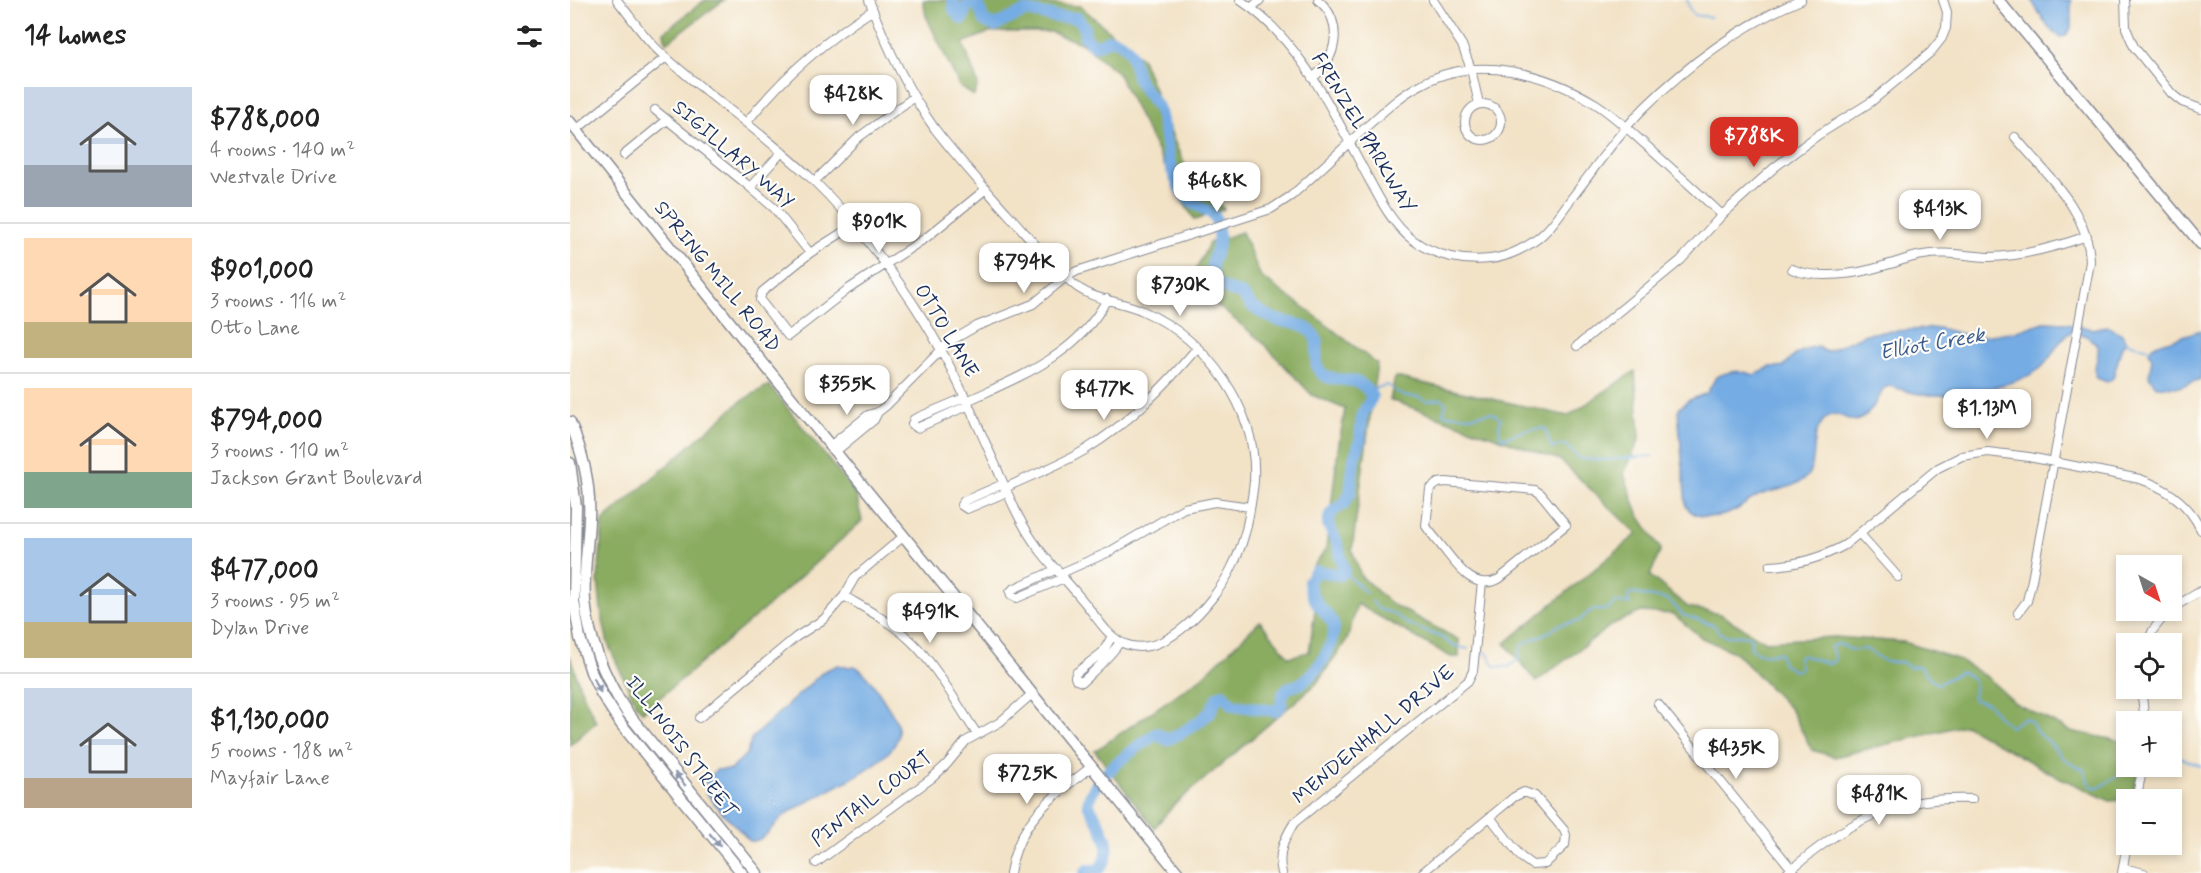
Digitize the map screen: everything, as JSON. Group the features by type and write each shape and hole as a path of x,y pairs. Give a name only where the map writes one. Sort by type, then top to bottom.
{"street":[{"name":"OTTO LANE","path":"617,0 658,51 747,122 814,181 886,265 941,350 1027,532 1112,636 1120,642"},
{"path":"869,0 890,52 914,97 949,147 986,189 1066,277 1089,295 1131,306 1157,318 1197,348 1224,380 1245,421 1253,459 1254,480 1244,536 1229,572 1190,621 1161,643 1143,648 1120,642 1109,658 1082,682 1076,680 1076,673 1103,652 1112,636"},
{"name":"FRENZEL PARKWAY","path":"1240,0 1289,44 1312,78 1395,222 1412,240 1435,253 1469,260 1499,258 1543,235 1626,128 1668,86 1702,58 1752,25 1791,2 1801,0"},
{"path":"1251,8 1260,0"},
{"path":"1312,78 1329,61 1333,53 1335,37 1328,11 1318,0"},
{"path":"1433,0 1460,39 1471,69 1479,104"},
{"path":"1577,346 1681,260 1722,215 1784,160 1818,135 1865,106 1931,52 1942,38 1946,28 1947,12 1943,0"},
{"path":"1998,0 2201,244"},
{"path":"2126,0 2126,23 2134,47 2172,94 2182,102 2201,109"},
{"path":"747,122 798,65 828,40 873,10"},
{"path":"573,126 666,57"},
{"path":"833,449 868,415 878,412 907,386 941,350 963,333 1033,304 1066,277 1077,271 1271,209 1291,196 1396,100 1421,84 1447,74 1471,69 1505,70 1536,76 1597,104 1722,215"},
{"path":"814,181 860,137 914,97"},
{"path":"1479,104 1491,106 1500,115 1500,127 1493,137 1487,139 1475,138 1467,131 1465,125 1467,114 1479,104"},
{"name":"SIGILLARY WAY","path":"656,110 750,187 789,225 810,253"},
{"path":"624,155 667,120"},
{"name":"SPRING MILL ROAD","path":"573,126 1178,873"},
{"path":"2015,136 2074,209 2087,236 2090,262 2028,597 2018,613"},
{"path":"750,187 782,152"},
{"path":"854,225 810,253 762,292 760,300 788,336 847,290 953,218 986,189"},
{"path":"1792,269 1812,275 1857,272 1924,254 2000,256 2036,250 2087,236"},
{"path":"967,401 914,419 912,424 917,428 1053,358 1090,327 1107,299"},
{"path":"1005,488 964,501 961,505 967,509 1102,439 1158,392 1197,348"},
{"name":"ILLINOIS STREET","path":"570,422 583,459 588,483 589,519 584,578 585,602 598,659 626,711 757,873"},
{"path":"1770,566 1807,562 1829,554 1860,534 1938,468 1962,456 1975,453 1995,453 2138,478 2156,485 2183,504 2198,522 2201,530"},
{"name":"ILLINOIS STREET","path":"570,463 576,507 574,602 580,638 591,672 604,699 621,723 742,873"},
{"path":"1438,483 1535,490 1541,494 1566,525 1501,578 1491,583 1482,582 1465,574 1427,527 1429,492 1438,483"},
{"path":"1061,573 1017,598 1011,596 1010,592 1013,589 1061,573 1109,552 1184,508 1215,502 1250,507"},
{"path":"1860,534 1898,577"},
{"path":"699,717 796,637 824,619 843,597 855,577 904,536"},
{"name":"MENDENHALL DRIVE","path":"1282,873 1280,856 1282,845 1294,823 1470,679 1473,670 1482,582"},
{"path":"2182,602 2201,591"},
{"path":"843,597 871,612 912,641 977,734"},
{"name":"PINTAIL COURT","path":"816,863 932,778 947,764 958,748 977,734 1000,722 1032,694"},
{"path":"1658,704 1791,872 1840,831 1879,812 1934,799 1972,799"},
{"path":"1010,873 1022,834 1034,816 1046,803 1094,771"},
{"path":"1422,873 1490,817 1519,794 1530,793 1535,796 1564,830 1565,845 1545,864 1532,865 1521,856 1490,817"},
{"path":"2125,855 2122,871 2144,873"}],"green space":[{"path":"705,0 724,0 666,43 664,32"},
{"path":"923,0 989,0 1080,6 1142,59 1177,148 1191,176 1224,209 1195,220 1183,202 1117,72 1081,43 1050,32 990,32 963,43 978,84 974,96 960,87 926,16"},
{"path":"1242,232 1261,277 1377,364 1352,550 1361,576 1390,603 1459,640 1459,657 1451,657 1357,604 1348,638 1316,684 1175,804 1154,828 1095,751 1202,677 1260,621 1289,657 1309,652 1315,610 1304,579 1326,549 1345,409 1312,395 1261,341 1213,302 1196,270 1209,243"},
{"path":"1635,371 1640,438 1624,474 1638,514 1661,549 1650,576 1688,607 1720,614 1764,641 1835,637 1904,642 1957,659 1987,677 2015,703 2070,731 2116,740 2116,777 2137,777 2134,789 2116,789 2116,800 2110,801 2050,773 1965,725 1835,757 1812,750 1790,709 1736,653 1702,638 1673,614 1641,612 1613,624 1536,682 1505,643 1637,534 1560,460 1390,400 1395,377 1568,416"},
{"path":"769,385 856,494 862,521 768,606 643,712 636,705 608,644 601,611 598,579 603,521 741,401"},
{"path":"570,656 580,687 596,722 570,745"}],"water":[{"path":"2031,0 2071,0 2071,28 2066,36 2060,37 2048,27"},
{"path":"2044,322 2067,323 2092,329 2107,326 2122,334 2126,342 2122,346 2113,378 2107,382 2096,378 2098,345 2085,335 2071,332 2061,340 2043,366 2014,382 1947,395 1916,393 1889,386 1884,388 1873,407 1862,418 1854,421 1834,415 1824,420 1819,426 1815,440 1812,467 1800,482 1760,495 1724,515 1702,516 1690,511 1686,506 1678,410 1687,401 1707,393 1716,377 1735,372 1754,375 1770,367 1783,367 1794,356 1806,349 1816,346 1826,352 1866,334 1939,328 1974,337 2014,332"},
{"path":"2201,330 2201,379 2179,387 2156,386 2149,376 2152,358 2149,352 2152,346"},
{"path":"838,665 858,668 872,682 896,722 898,737 896,742 888,753 862,773 797,807 781,818 760,839 750,841 706,792 706,781 716,770 731,770 747,753 752,738 824,671"}],"waterway":[{"path":"953,0 954,10 962,19 965,14 964,8 973,3 978,4 984,21 994,26 1026,11 1056,17 1078,18 1084,27 1085,37 1093,45 1110,39 1125,45 1131,55 1139,81 1159,111 1170,164 1178,183 1189,200 1209,211 1217,222 1218,245 1212,267 1215,280 1224,288 1241,294 1261,313 1311,331 1316,340 1316,362 1320,372 1331,378 1356,382 1362,385 1372,397 1362,415 1360,442 1354,458 1350,494 1343,505 1330,515 1328,525 1337,542 1344,571 1340,575 1316,571 1309,581 1313,597 1331,620 1334,629 1323,660 1300,684 1285,691 1281,706 1275,711 1233,705 1223,694 1218,696 1210,712 1200,721 1167,740 1157,733 1116,764 1098,784 1088,804 1102,829 1107,854 1098,870 1087,870 1085,873"},
{"path":"1687,0 1695,15 1711,17"},
{"name":"Elliot Creek","path":"2125,342 2152,350"},
{"path":"1371,394 1376,388 1387,385 1403,396 1419,397 1426,401 1441,399 1446,405 1443,413 1448,415 1473,416 1493,413 1501,420 1500,436 1504,438 1526,430 1545,428 1552,449 1565,445 1580,459 1605,460 1652,456"},
{"path":"1344,571 1366,593"},
{"path":"1480,650 1487,653 1495,666 1508,667 1519,659 1521,646 1526,642 1559,625 1579,621 1591,610 1605,610 1615,602 1629,604 1628,595 1631,593 1669,600 1683,615 1714,625 1725,636 1748,636 1751,638 1751,648 1757,652 1780,653 1783,664 1794,671 1800,669 1798,658 1801,655 1830,664 1835,659 1831,646 1839,644 1852,650 1866,649 1886,662 1902,662 1909,667 1919,666 1938,684 1961,672 1971,677 1975,683 1974,700 1988,703 2011,727 2023,718 2031,721 2037,733 2048,741 2063,758 2084,770 2092,787 2100,787 2116,777"},
{"path":"1372,601 1378,609 1392,613 1408,624 1443,638 1451,645 1468,649"},
{"path":"2182,758 2201,766"}]}
